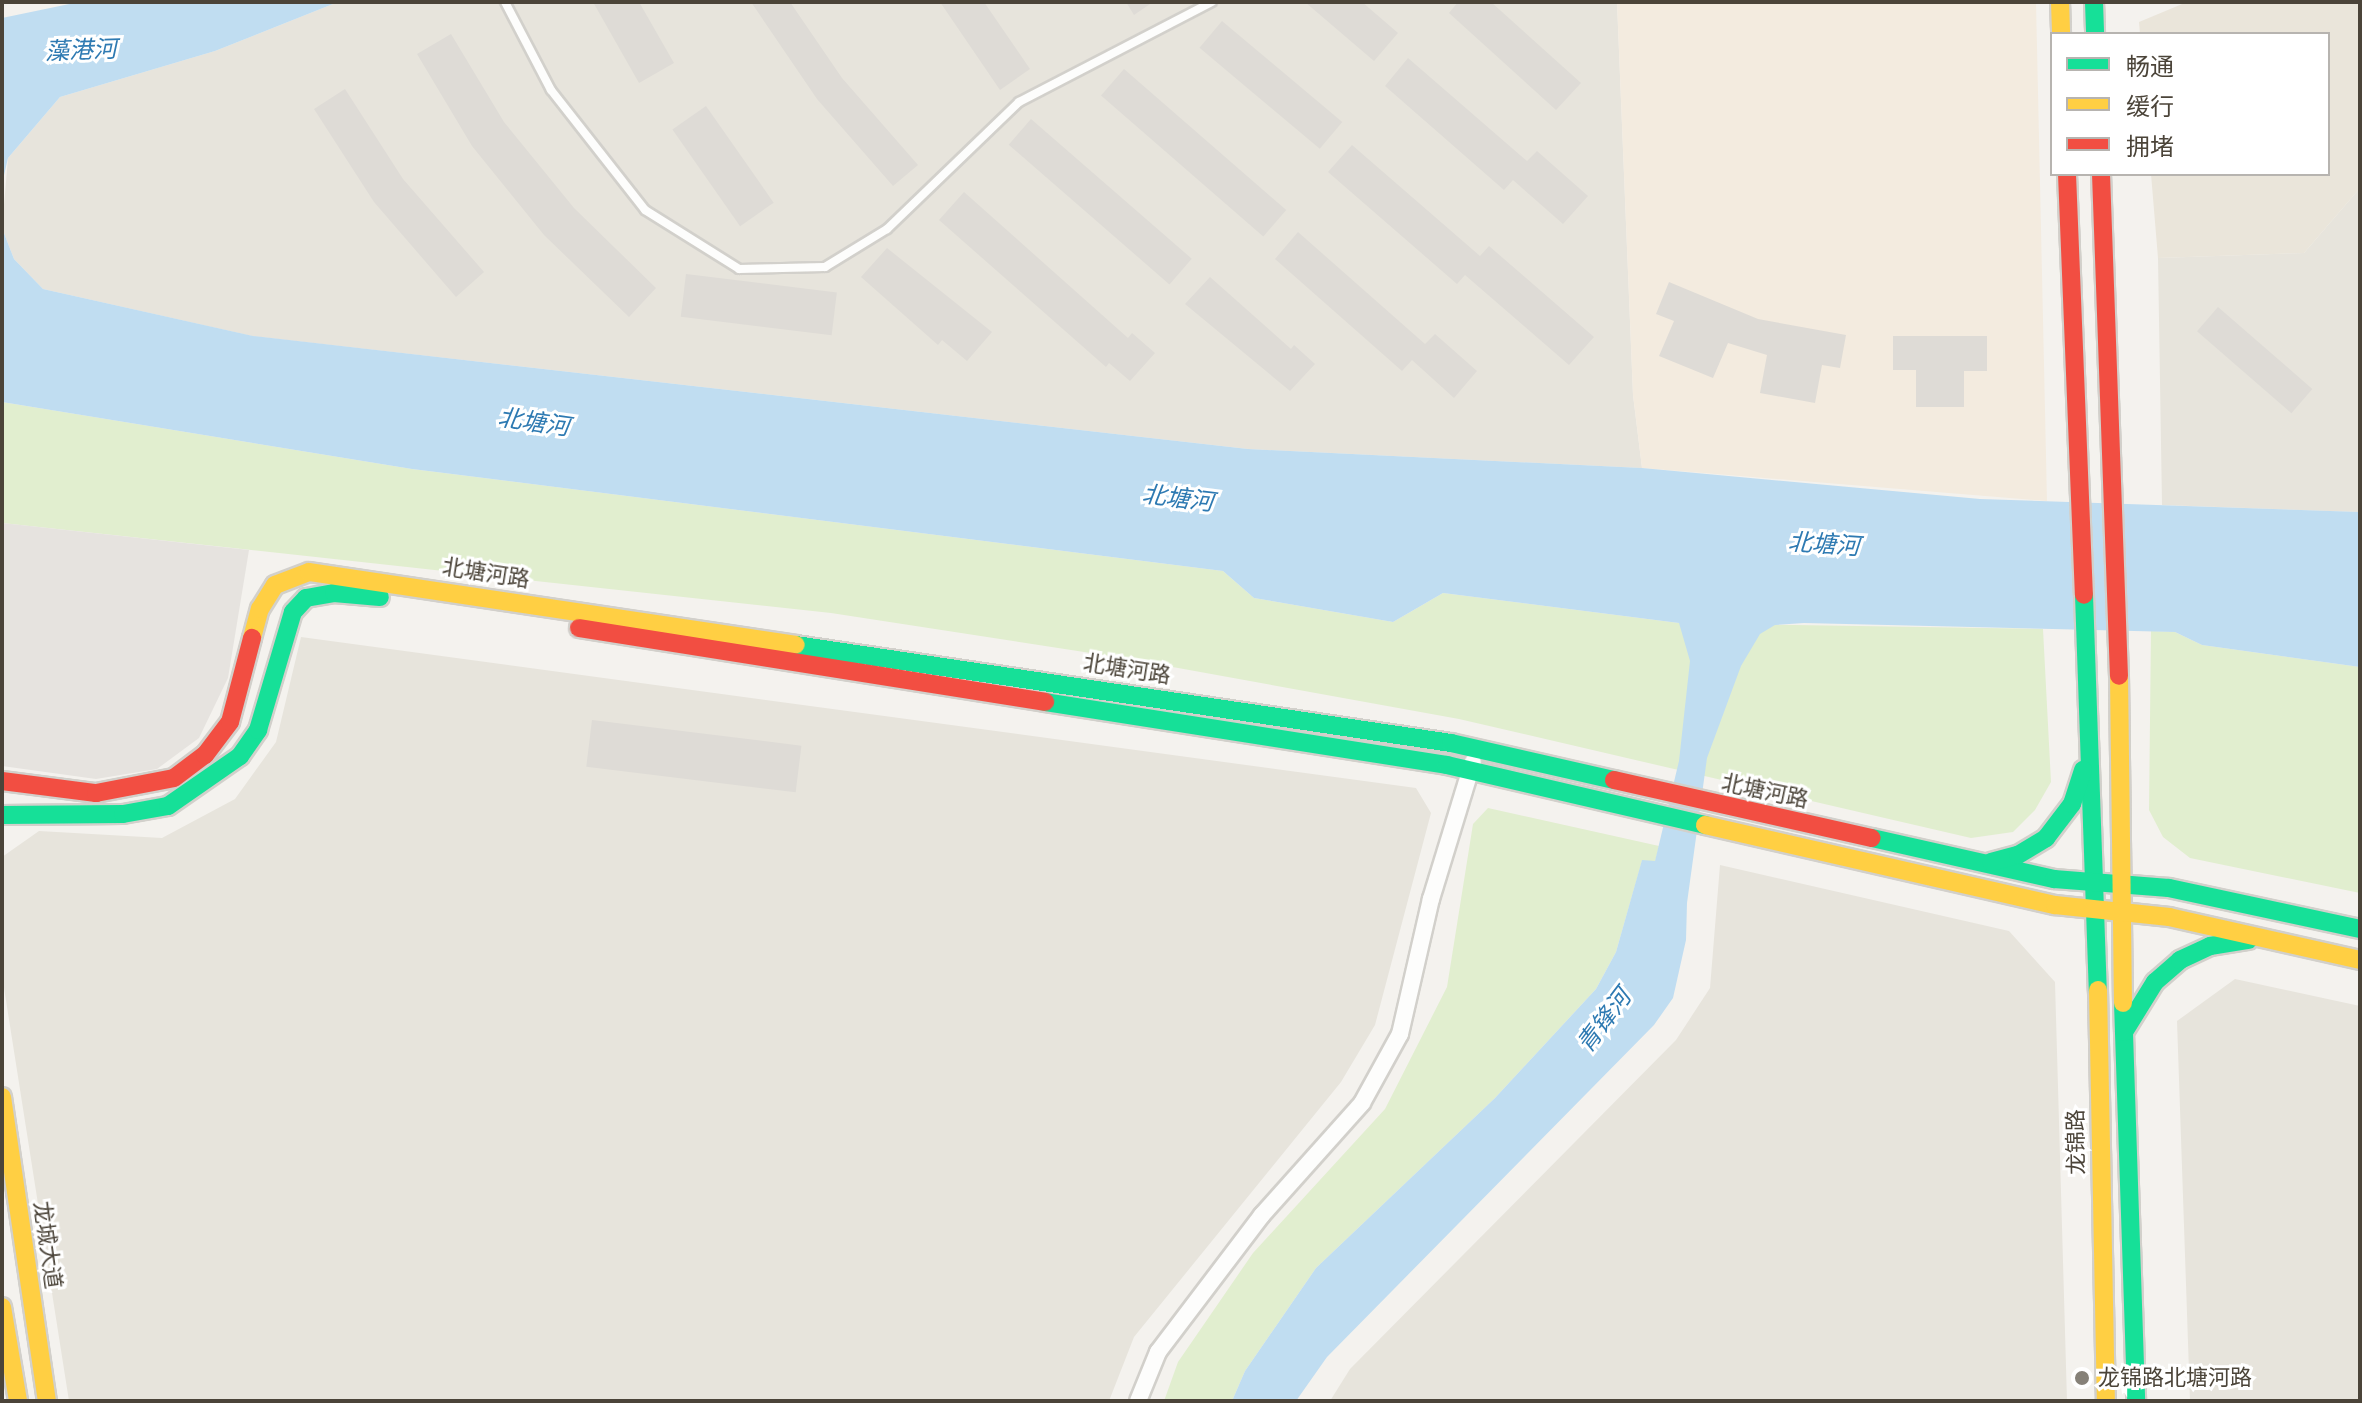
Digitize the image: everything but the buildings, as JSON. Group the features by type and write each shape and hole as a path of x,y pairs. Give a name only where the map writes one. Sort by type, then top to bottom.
{"main road":[{"path":"2060,2 2061,32"},
{"path":"2094,2 2095,32"},
{"name":"龙锦路","path":"2067,176 2082,635 2096,908 2106,1401"},
{"path":"2101,176 2119,635 2125,884 2124,1032 2136,1401"},
{"name":"北塘河路","path":"2,781 96,793 137,789 174,778 205,755 230,722 260,609 275,585 309,572 1477,749 1722,807 1985,864 2095,882 2169,888 2360,929"},
{"name":"北塘河路","path":"2,815 123,814 168,806 206,784 240,756 258,730 293,612 306,598 334,593 1470,771 2055,905 2123,911 2360,960"},
{"path":"1985,864 2018,855 2061,823 2089,753"},
{"path":"2124,1032 2155,982 2180,960 2210,946 2263,938"},
{"name":"龙城大道","path":"2,1097 47,1401"},
{"path":"2,1307 18,1401"}],"street":[{"path":"1138,1401 1158,1352 1262,1215 1362,1103 1400,1034 1431,899 1477,749"}],"lane":[{"path":"505,2 551,90 645,210 739,269 825,267 887,229 1019,102 1212,2"}],"shaded area":[{"path":"338,2 1617,2 1633,395 1642,468 1248,449 252,336 43,289 14,259 2,228 8,158 60,97 215,51"},
{"path":"1617,2 2036,2 2047,501 1642,468 1633,395"},
{"path":"2187,2 2360,2 2360,188 2304,253 2158,258 2151,176 2330,176 2330,32 2140,32 2139,22"},
{"path":"2360,188 2360,512 2162,505 2158,258 2304,253"},
{"path":"2,523 249,550 228,678 199,738 157,769 96,779 2,766"},
{"path":"301,637 1416,788 1431,813 1375,1025 1341,1082 1134,1337 1109,1401 69,1401 2,975 2,857 39,831 162,838 235,799 276,742"},
{"path":"1720,865 2009,931 2055,982 2067,1401 1330,1401 1350,1369 1676,1040 1710,988"},
{"path":"2235,979 2360,1006 2360,1401 2190,1401 2177,1021"}],"green space":[{"path":"2,402 412,469 1223,571 1254,598 1393,622 1443,593 1679,623 2043,629 2051,782 2035,810 2013,832 1971,838 1459,719 1123,658 831,613 2,523"},
{"path":"2151,631 2175,632 2202,645 2360,667 2360,893 2190,858 2163,837 2149,810"},
{"path":"1488,808 1659,846 1655,862 1642,861 1616,952 1596,989 1495,1098 1316,1268 1245,1371 1232,1401 1164,1401 1178,1362 1253,1253 1385,1109 1447,987 1473,824"}],"water":[{"name":"藻港河","path":"79,2 338,2 215,51 60,97 8,158 2,184 2,18"},
{"path":"2,228 14,259 43,289 253,336 1248,449 1642,468 1980,499 2360,512 2360,667 2202,645 2175,632 1804,623 1775,625 1760,634 1741,666 1707,758 1687,903 1686,940 1673,998 1654,1025 1327,1357 1296,1401 1232,1401 1245,1371 1316,1268 1495,1098 1596,989 1616,952 1642,860 1655,861 1679,761 1690,661 1679,623 1443,593 1393,622 1254,598 1223,571 412,469 2,402"}],"traffic: fast":[{"path":"2094,2 2095,32"},
{"path":"2,815 123,814 168,806 240,756 258,730 293,612 306,598 334,593 380,597"},
{"path":"2084,595 2098,990"},
{"path":"796,645 1451,743 1614,780"},
{"path":"1045,702 1447,765 1705,825"},
{"path":"1991,862 2018,855 2046,838 2072,804 2083,770"},
{"path":"1872,838 2054,879 2169,888 2360,929"},
{"path":"2124,1032 2155,982 2180,960 2210,946 2249,940"},
{"path":"2123,1003 2136,1401"}],"traffic: slow":[{"path":"2060,2 2061,32"},
{"path":"252,638 260,609 275,585 309,572 796,645"},
{"path":"2119,676 2123,1003"},
{"path":"1705,825 2055,905 2169,917 2360,960"},
{"path":"2098,990 2106,1401"},
{"path":"2,1097 47,1401"},
{"path":"2,1307 18,1401"}],"traffic: jam":[{"path":"2067,176 2084,595"},
{"path":"2101,176 2119,676"},
{"path":"579,628 1045,702"},
{"path":"2,781 96,793 174,778 205,755 230,722 252,638"},
{"path":"1614,780 1872,838"}],"place":[{"name":"龙锦路北塘河路","path":"2082,1378"}],"water label":[{"name":"北塘河","path":"534,421"},
{"name":"北塘河","path":"1178,497"},
{"name":"北塘河","path":"1824,543"},
{"name":"青锋河","path":"1603,1020"}]}
